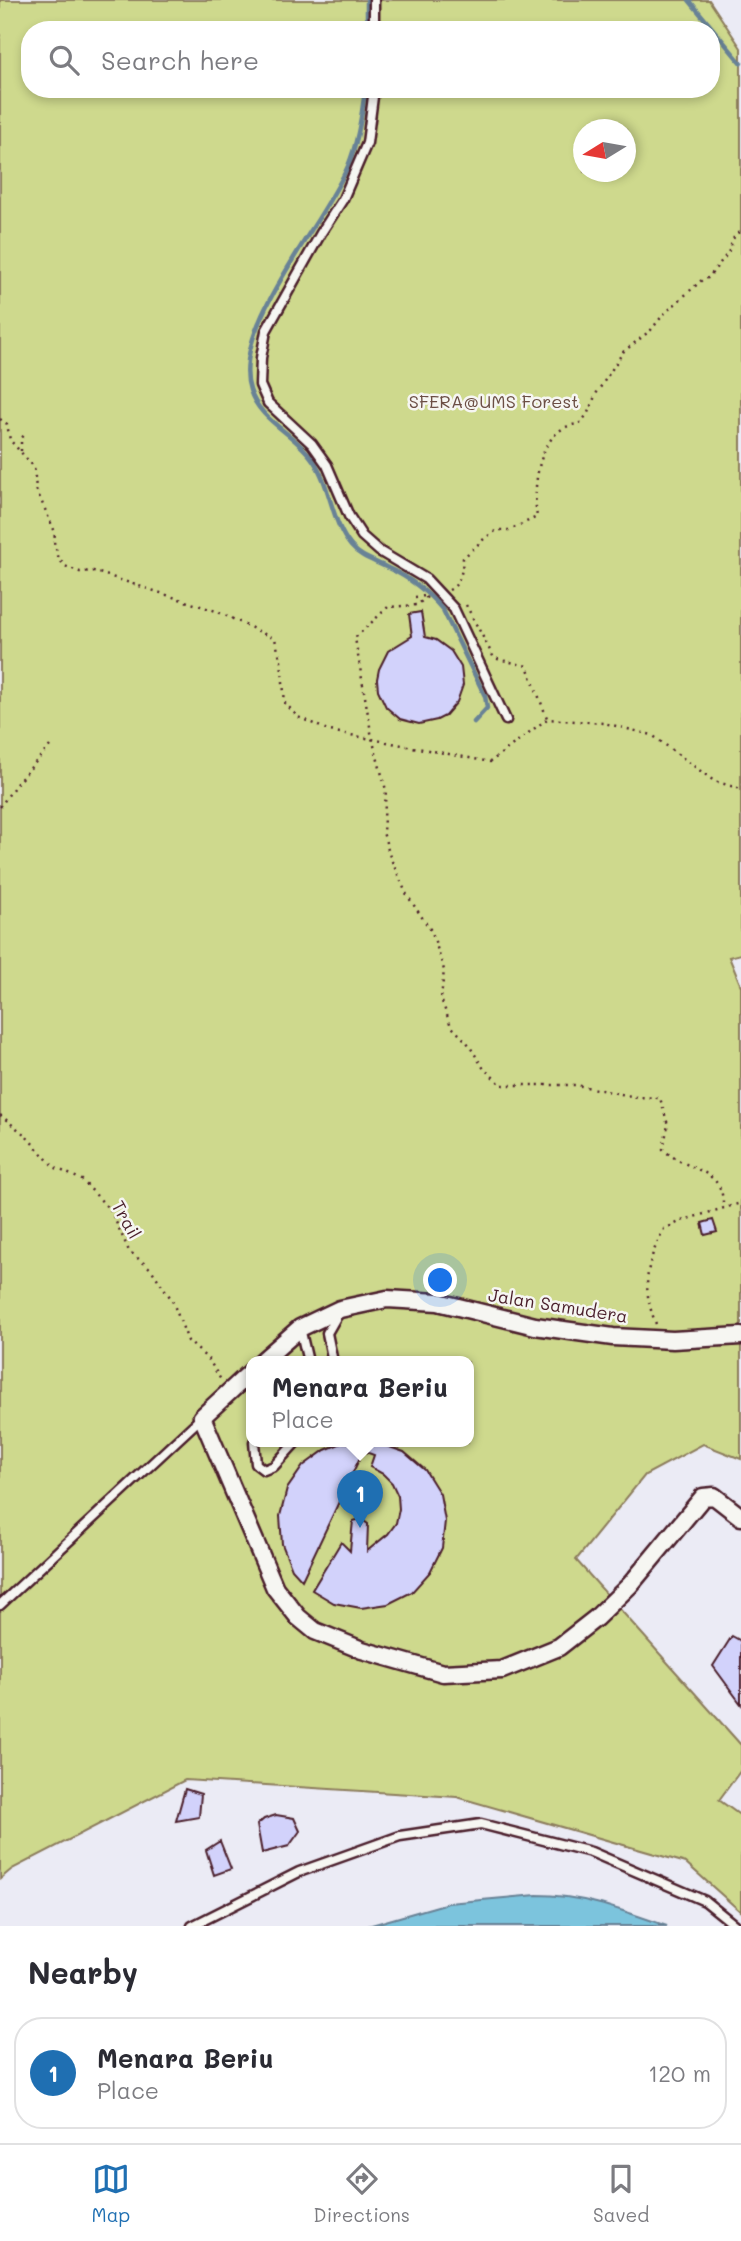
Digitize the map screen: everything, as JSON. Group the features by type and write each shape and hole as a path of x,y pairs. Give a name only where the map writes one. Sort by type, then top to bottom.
{"street":[{"name":"Jalan Samudera","path":"268,1356 300,1328 340,1309 387,1299 438,1302 535,1326 613,1337 673,1340 741,1336"},
{"path":"246,1376 202,1417 269,1576 298,1617 315,1631 362,1650 443,1673 502,1670 559,1647 596,1618 630,1585 703,1497 715,1496 741,1517"}],"lane":[{"path":"374,0 374,21"},
{"path":"373,98 367,144 343,199 266,331 260,385 268,402 312,444 327,465 349,516 362,536 379,551 426,579 454,609 506,720"},
{"path":"332,1356 327,1333 340,1309"},
{"path":"300,1328 307,1356"},
{"path":"0,1605 202,1417"},
{"path":"254,1447 256,1464 264,1470 274,1466 291,1447"},
{"path":"192,1926 299,1872 400,1836 481,1824 592,1852 705,1901 736,1926"}],"path":[{"path":"453,589 457,586 462,571 463,558 485,538 497,530 509,530 537,517 535,499 541,456 560,429 567,424 579,424 587,415 596,394 623,352 651,330 663,315 703,279 708,278 728,253 734,237 741,230"},
{"path":"0,419 6,424 10,440 34,467 36,489 55,532 54,542 59,559 65,566 79,572 93,570 216,611 275,639 281,661 285,703 298,717 330,731 490,762 547,719 604,723 652,735 715,781 741,789"},
{"path":"21,451 21,439 25,434"},
{"path":"415,597 429,595 417,605 388,607 355,638 372,738 386,790 383,832 390,857 407,895 432,932 444,970 441,999 451,1026 467,1042 484,1069 502,1084 576,1085 636,1097 660,1098 668,1125 663,1149 673,1158 717,1180 724,1195 723,1208"},
{"path":"459,600 469,607 494,658 527,666 547,719"},
{"path":"0,807 16,784 50,746"},
{"name":"Trail","path":"0,1115 24,1134 54,1167 82,1180 111,1211 129,1251 151,1269 172,1300 188,1341 208,1360 228,1392"},
{"path":"673,1340 658,1329 646,1286 648,1265 655,1245 664,1229 684,1220 741,1203"}],"green space":[{"name":"SFERA@UMS Forest","path":"0,0 709,0 741,48 741,954 729,957 741,986 741,1459 703,1444 645,1475 576,1560 741,1745 741,1770 719,1800 741,1816 741,1912 686,1863 457,1797 185,1780 12,1869 0,1879"}],"water":[{"path":"537,1895 587,1901 667,1926 368,1926 448,1903"}],"building":[{"path":"421,612 425,637 436,640 451,651 461,667 463,685 457,702 445,716 419,724 400,719 386,707 378,690 377,679 388,651 412,636 409,614"},
{"path":"713,1220 717,1232 705,1235 702,1223"},
{"path":"332,1447 390,1447 404,1452 425,1470 440,1494 445,1521 442,1548 430,1572 412,1592 388,1604 361,1608 334,1603 312,1590 341,1542 350,1551 353,1521 361,1519 368,1524 367,1551 388,1534 396,1523 398,1496 392,1483 370,1467 374,1455 363,1451 302,1580 292,1569 282,1544 280,1516 287,1489 303,1466"},
{"path":"732,1636 741,1641 741,1704 713,1666"},
{"path":"185,1789 201,1794 199,1817 176,1821"},
{"path":"276,1815 294,1818 300,1831 289,1846 262,1853 257,1825"},
{"path":"220,1841 231,1869 214,1875 206,1850"}],"waterway":[{"path":"367,0 367,21"},
{"path":"689,0 706,21"},
{"path":"720,38 741,63"},
{"path":"364,98 359,129 348,166 282,276 254,337 247,365 250,390 262,411 313,460 324,481 339,526 351,546 364,556 411,580 442,609"},
{"path":"443,610 485,696 487,708 474,722"}],"place":[{"name":"Menara Beriu","path":"360,1528"}]}
